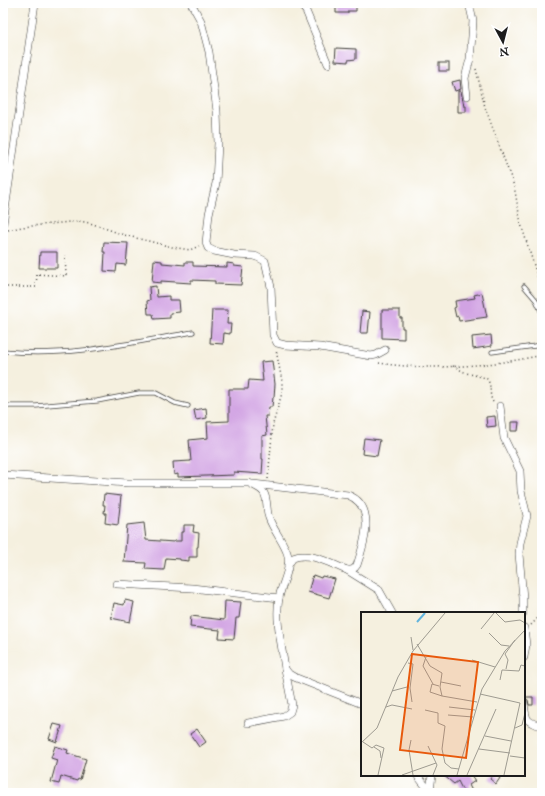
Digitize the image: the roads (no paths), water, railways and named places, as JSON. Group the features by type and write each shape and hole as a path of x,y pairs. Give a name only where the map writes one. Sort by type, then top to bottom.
{"street":[{"path":"3,224 35,3"},
{"path":"191,3 202,21 210,52 217,111 218,143 216,183 209,214 206,243 208,248 214,251 234,255 255,256 265,261 271,287 273,335 277,343 285,346 320,347 365,355 376,355 385,350"},
{"path":"299,3 306,11 328,64"},
{"path":"467,96 465,78 470,59 473,21 469,3"},
{"path":"500,406 504,438 520,471 527,516 520,543 519,554 523,612"},
{"path":"3,474 128,483 249,483 348,495 358,500 361,506 366,519 366,533 357,566 352,570 347,570"},
{"path":"248,724 284,716 290,712 292,705 285,669 278,612 279,598 288,565 288,557 268,517 263,492 259,488 249,483"},
{"path":"288,565 293,558 304,555 347,570 379,590 391,612"},
{"path":"117,584 192,588 279,598"},
{"path":"525,638 525,651"},
{"path":"285,669 294,677 361,704"},
{"path":"525,718 530,723 542,726"},
{"path":"418,776 431,792"},
{"path":"431,792 432,776"}],"lane":[{"path":"524,286 536,300 542,313"},
{"path":"3,351 35,353 75,351 108,347 193,332"},
{"path":"492,352 542,345"},
{"path":"3,406 71,404 139,393 156,393 175,403 188,406"}]}
